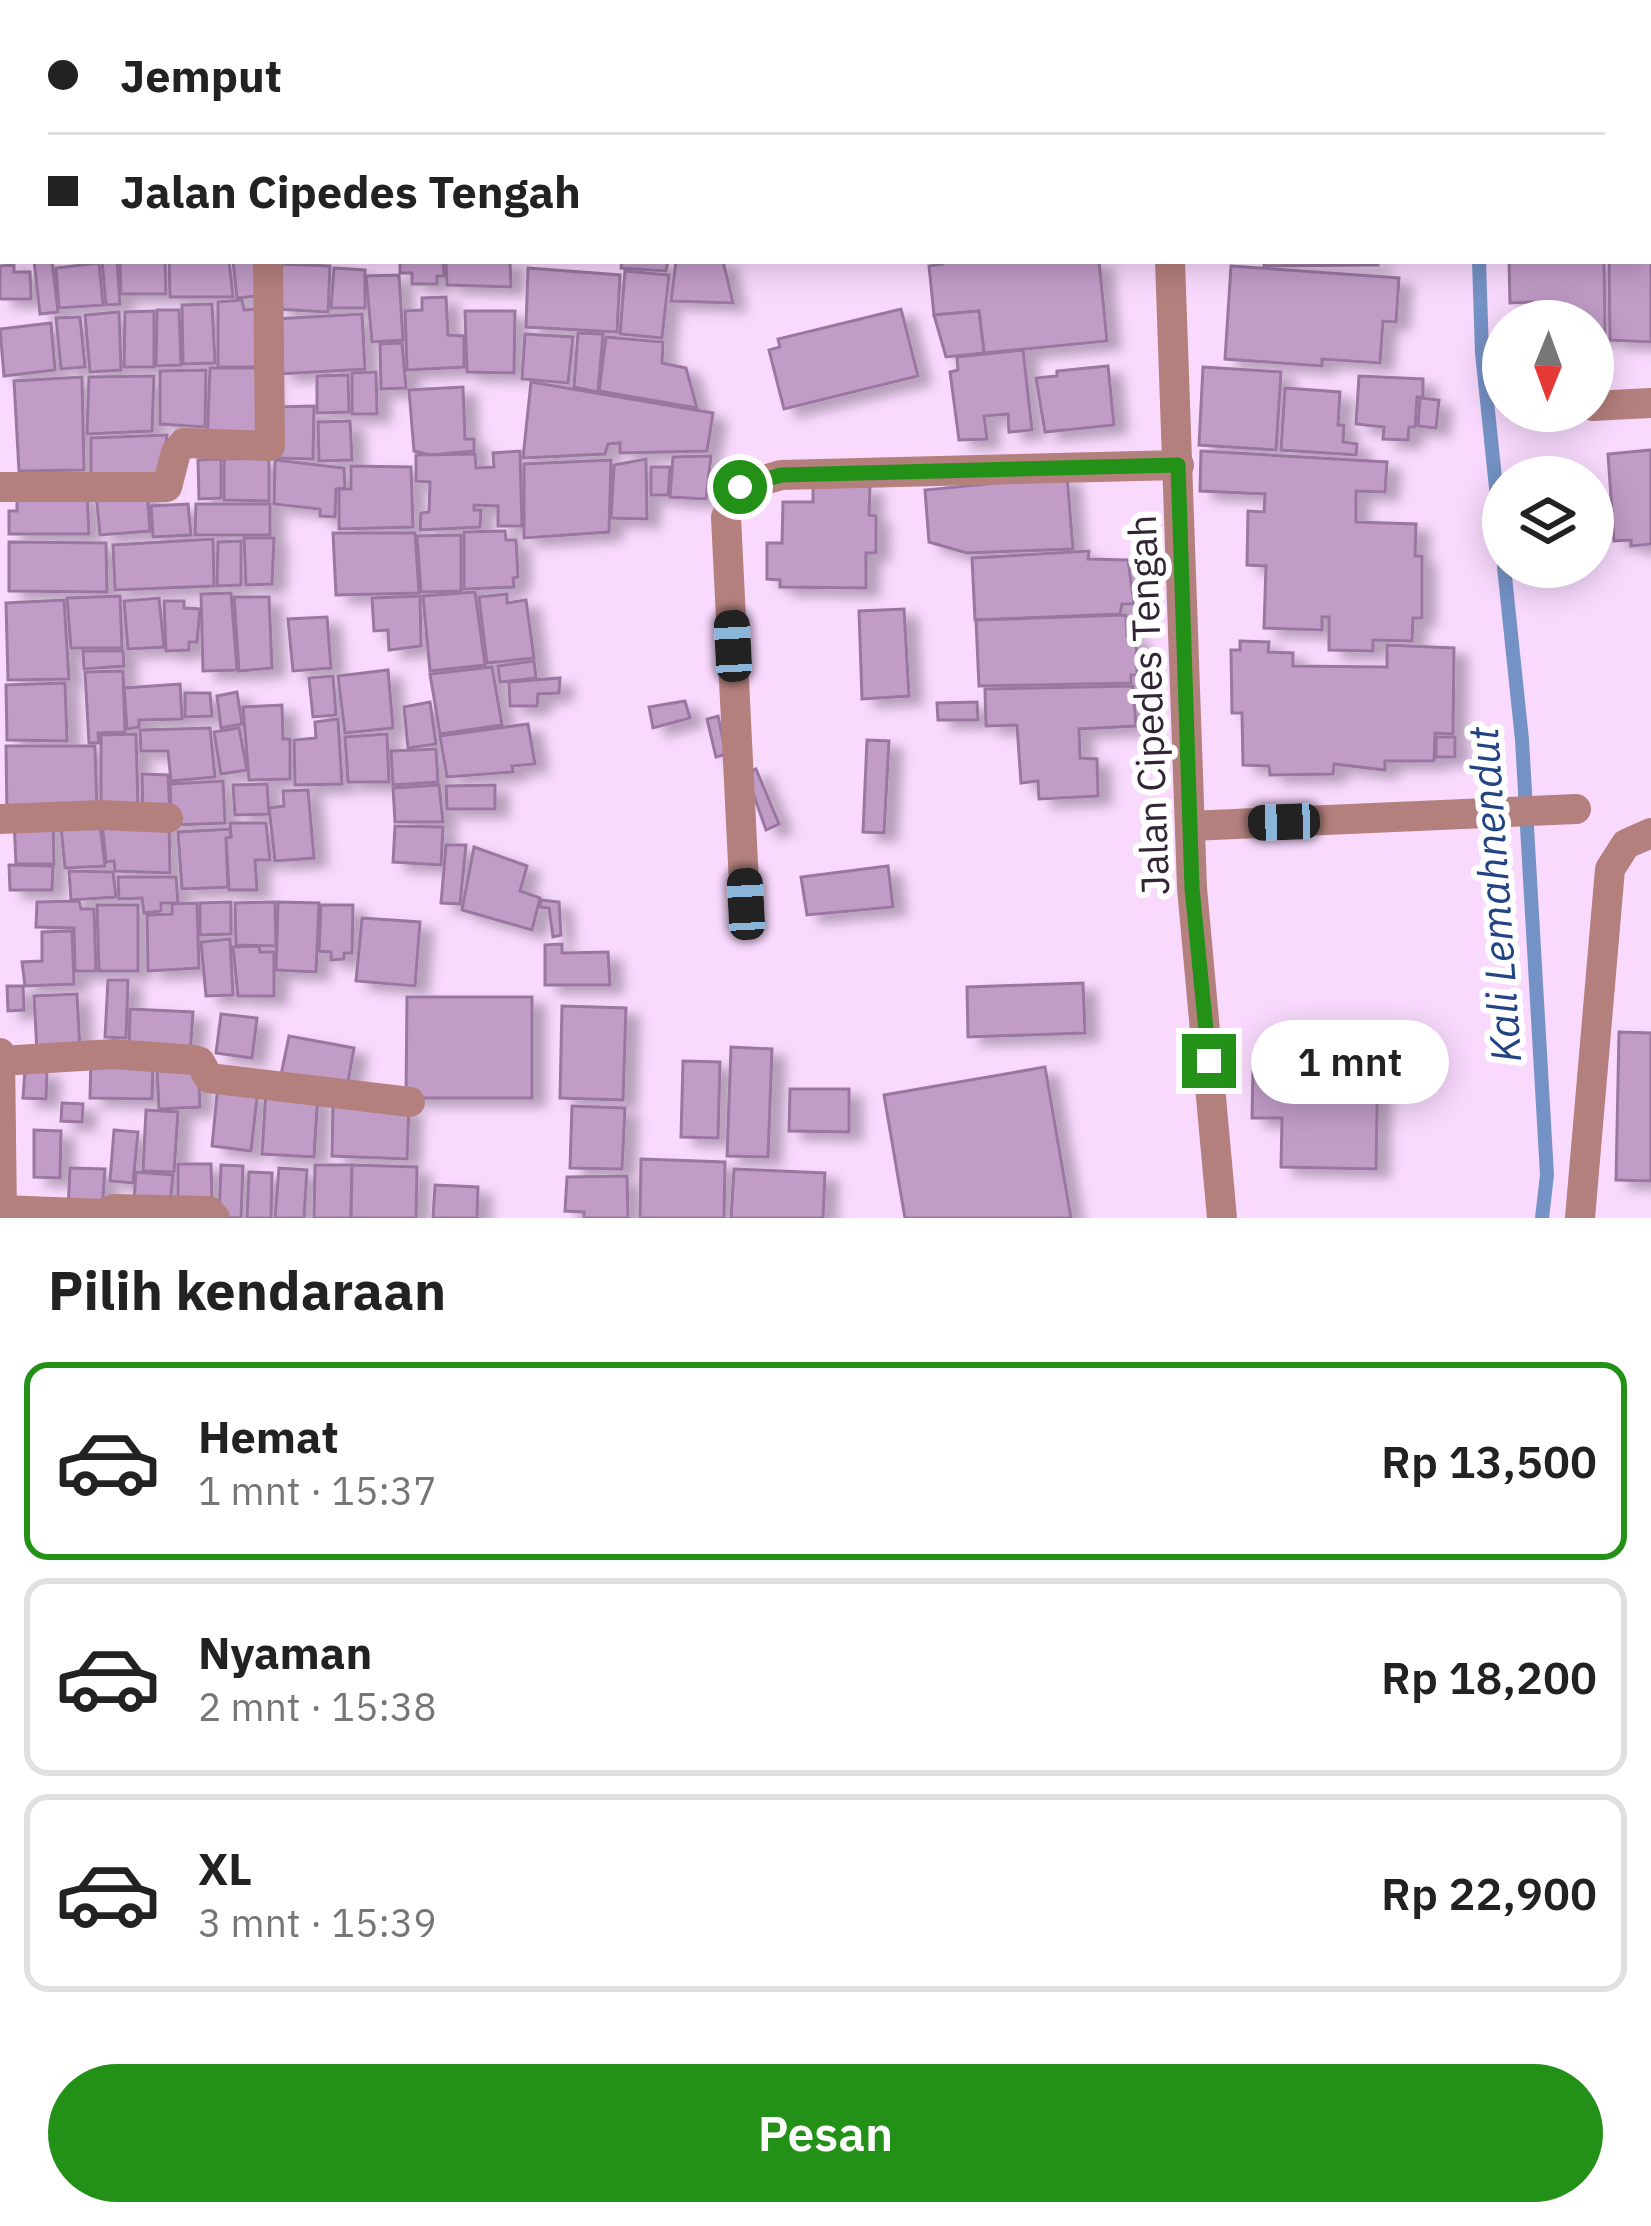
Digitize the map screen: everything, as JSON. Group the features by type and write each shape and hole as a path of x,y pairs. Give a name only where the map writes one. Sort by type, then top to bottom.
{"street":[{"path":"0,487 167,487 176,452 184,443 270,446 268,264"},
{"name":"Jalan Cipedes Tengah","path":"1169,264 1192,888 1222,1218"},
{"path":"1614,405 1651,404"},
{"path":"746,904 726,517 740,487 781,475 1178,465"},
{"path":"1190,826 1576,809"},
{"path":"0,818 168,818"},
{"path":"1580,1218 1610,869 1626,844 1651,833"},
{"path":"215,1218 209,1211 114,1209 103,1214 2,1214 0,1057 114,1054 194,1060 209,1078 410,1102"}],"building":[{"path":"34,264 52,264 58,312 40,314"},
{"path":"99,264 103,305 59,308 56,268"},
{"path":"102,264 117,264 120,304 106,305"},
{"path":"120,264 165,264 166,294 121,294"},
{"path":"169,264 229,264 233,297 170,297"},
{"path":"233,264 262,264 266,295 237,298"},
{"path":"277,264 330,266 328,312 276,309"},
{"path":"400,264 443,264 444,276 437,276 437,284 412,284 412,273 400,273"},
{"path":"446,264 510,264 511,287 447,285"},
{"path":"622,264 667,264 666,271 621,268"},
{"path":"676,264 724,264 733,303 671,301"},
{"path":"1099,264 1107,341 984,353 979,311 934,315 929,266"},
{"path":"1264,264 1378,264 1378,265"},
{"path":"1509,264 1604,264 1605,300 1510,300"},
{"path":"1609,264 1651,264 1651,342 1614,340"},
{"path":"14,265 14,272 30,272 31,299 0,299 0,266"},
{"path":"1231,266 1399,278 1396,322 1383,321 1380,363 1322,359 1322,366 1225,359"},
{"path":"334,268 365,270 365,308 331,308"},
{"path":"528,268 620,275 617,332 526,327"},
{"path":"625,271 669,275 662,338 620,334"},
{"path":"399,275 403,340 372,342 366,276"},
{"path":"446,297 448,335 464,336 464,367 407,370 405,311 422,310 422,298"},
{"path":"242,300 244,310 264,309 267,367 218,367 218,302"},
{"path":"212,304 215,363 183,364 182,305"},
{"path":"901,309 918,376 784,409 769,350 780,347 778,339"},
{"path":"157,310 179,310 181,365 156,366"},
{"path":"154,311 154,367 124,367 125,312"},
{"path":"465,311 515,311 514,373 467,372"},
{"path":"979,311 984,353 946,357 934,315"},
{"path":"119,312 121,370 90,372 85,315"},
{"path":"362,314 365,369 281,374 275,319"},
{"path":"80,317 85,367 61,369 56,318"},
{"path":"51,323 55,370 4,376 0,329"},
{"path":"578,333 603,334 598,392 574,387"},
{"path":"525,334 573,337 568,383 522,379"},
{"path":"606,337 663,342 662,363 686,368 697,408 599,391"},
{"path":"402,343 406,388 381,389 380,344"},
{"path":"1023,350 1032,430 1009,432 1008,414 984,416 987,439 959,440 950,372 958,370 957,357"},
{"path":"1108,366 1114,425 1045,432 1036,378"},
{"path":"1203,367 1281,372 1276,450 1199,445"},
{"path":"210,368 267,368 268,432 207,445"},
{"path":"206,370 205,427 160,424 160,371"},
{"path":"376,372 377,414 352,414 352,373"},
{"path":"348,375 349,412 317,413 317,376"},
{"path":"154,376 152,431 87,434 89,377"},
{"path":"1359,376 1423,379 1423,397 1417,397 1415,427 1409,427 1408,440 1383,439 1384,427 1356,424"},
{"path":"82,377 84,470 19,471 14,381"},
{"path":"531,382 713,413 707,451 620,453 620,443 608,444 605,454 523,458"},
{"path":"463,387 465,439 474,439 474,451 430,455 414,451 409,390"},
{"path":"1285,388 1340,392 1338,425 1344,425 1343,442 1357,444 1356,455 1281,450"},
{"path":"1420,398 1439,400 1436,428 1418,426"},
{"path":"314,406 313,459 277,458 277,407"},
{"path":"350,421 352,460 319,461 318,422"},
{"path":"167,435 161,484 91,485 91,438"},
{"path":"1651,450 1651,544 1631,546 1631,540 1614,541 1614,456 1608,454"},
{"path":"520,451 522,526 498,526 498,506 474,505 474,510 481,510 480,527 420,530 421,513 429,512 430,482 416,481 416,455 475,454 476,468 494,467 493,453"},
{"path":"1201,451 1387,462 1385,492 1356,491 1356,522 1416,524 1415,556 1422,556 1422,618 1413,618 1412,641 1373,640 1373,651 1329,650 1329,617 1322,617 1322,630 1264,628 1266,566 1247,565 1248,511 1264,512 1265,494 1200,491"},
{"path":"711,456 706,499 670,497 673,457"},
{"path":"269,458 269,501 224,500 224,459"},
{"path":"221,459 221,498 199,499 198,460"},
{"path":"646,459 647,519 611,518 614,465"},
{"path":"275,460 344,468 345,488 336,489 335,517 320,516 320,509 274,504"},
{"path":"611,460 609,532 524,538 524,464"},
{"path":"351,466 411,467 413,527 339,529 339,489 351,489"},
{"path":"651,467 670,467 668,495 651,495"},
{"path":"1067,476 1073,549 967,553 929,542 925,490"},
{"path":"813,485 870,486 876,553 866,553 866,588 780,587 780,580 767,579 767,543 782,543 783,502 813,502"},
{"path":"147,489 150,531 100,535 96,493"},
{"path":"87,492 89,534 9,534 9,511 17,511 17,493"},
{"path":"188,504 191,535 153,537 151,506"},
{"path":"196,504 270,504 270,535 195,535"},
{"path":"505,531 506,540 516,540 514,587 464,589 464,532"},
{"path":"333,533 415,533 419,593 336,595"},
{"path":"461,535 461,591 421,592 417,536"},
{"path":"244,538 274,538 272,584 246,585"},
{"path":"213,539 214,586 115,590 113,545"},
{"path":"241,541 241,585 217,586 218,542"},
{"path":"9,542 106,543 107,592 9,591"},
{"path":"1089,551 1088,559 1128,560 1134,604 1122,604 1120,614 975,620 972,558"},
{"path":"475,592 485,665 430,671 423,596"},
{"path":"231,593 237,670 203,671 201,594"},
{"path":"507,594 507,603 526,600 534,658 487,663 479,597"},
{"path":"120,596 122,648 71,648 67,598"},
{"path":"420,596 421,646 389,650 388,630 374,631 372,598"},
{"path":"234,597 269,597 272,668 239,671"},
{"path":"159,598 164,647 128,649 124,601"},
{"path":"64,600 69,679 8,680 6,603"},
{"path":"164,601 184,601 184,608 200,609 197,642 189,642 189,650 166,651"},
{"path":"904,609 909,696 862,699 859,611"},
{"path":"1126,615 1127,636 1136,636 1137,675 1131,675 1131,683 979,686 976,620"},
{"path":"327,617 331,668 293,671 288,619"},
{"path":"1240,641 1269,642 1268,652 1293,653 1293,666 1387,667 1387,645 1454,648 1453,734 1435,733 1434,761 1385,761 1385,770 1334,764 1333,774 1270,775 1269,766 1243,765 1242,713 1232,713 1231,650 1240,650"},
{"path":"83,651 123,651 124,666 84,669"},
{"path":"534,661 536,678 500,682 498,666"},
{"path":"492,667 502,725 440,734 430,674"},
{"path":"388,670 393,728 345,733 338,676"},
{"path":"123,671 125,732 98,733 99,743 89,743 85,672"},
{"path":"333,676 336,715 313,717 309,678"},
{"path":"560,678 559,693 538,694 537,706 510,706 509,682"},
{"path":"65,683 67,741 7,740 6,685"},
{"path":"180,684 182,719 139,720 139,727 127,729 124,688"},
{"path":"1133,686 1136,726 1079,729 1080,758 1097,759 1098,796 1039,799 1038,781 1021,783 1017,725 986,726 985,689"},
{"path":"237,692 242,724 221,728 217,696"},
{"path":"185,693 210,693 212,716 185,717"},
{"path":"685,701 690,718 653,728 649,707"},
{"path":"430,702 436,744 408,748 404,707"},
{"path":"977,702 978,720 938,720 937,703"},
{"path":"282,705 283,739 290,739 290,779 249,780 243,707"},
{"path":"718,716 726,754 716,757 707,719"},
{"path":"338,719 342,784 295,785 294,740 316,738 315,722"},
{"path":"528,724 535,764 512,766 513,772 447,777 440,736"},
{"path":"210,728 215,777 171,781 168,751 141,751 140,730"},
{"path":"239,728 247,770 221,774 214,732"},
{"path":"136,734 138,809 101,809 101,735"},
{"path":"387,734 389,782 348,782 345,737"},
{"path":"1436,737 1455,737 1455,757 1436,757"},
{"path":"867,740 889,741 884,833 863,832"},
{"path":"6,746 95,746 97,813 7,815"},
{"path":"436,749 438,782 393,785 391,751"},
{"path":"756,769 779,824 766,830 746,773"},
{"path":"142,774 168,775 170,815 143,816"},
{"path":"223,781 225,823 172,825 170,784"},
{"path":"267,784 269,814 235,815 233,785"},
{"path":"439,785 443,822 395,822 393,788"},
{"path":"495,785 495,809 447,809 446,786"},
{"path":"308,790 314,858 275,861 269,808 284,806 283,791"},
{"path":"53,818 54,864 16,864 14,820"},
{"path":"102,821 169,821 170,873 115,871 114,861 106,862"},
{"path":"230,823 266,823 270,860 255,860 257,890 229,890 226,838 231,837"},
{"path":"100,825 105,866 65,868 61,827"},
{"path":"395,826 443,827 441,865 393,862"},
{"path":"230,829 231,837 226,838 228,887 182,889 178,832"},
{"path":"446,845 466,845 460,904 441,903"},
{"path":"474,847 527,866 520,891 540,898 532,930 462,910"},
{"path":"9,865 53,866 52,890 10,890"},
{"path":"888,866 893,907 807,915 801,877"},
{"path":"69,871 113,872 116,897 71,900"},
{"path":"118,877 176,877 178,903 161,903 161,911 144,913 142,898 119,899"},
{"path":"541,900 559,902 561,935 553,937 549,908 540,907"},
{"path":"79,901 81,909 94,909 96,971 75,971 74,928 36,927 37,902"},
{"path":"231,902 231,934 200,935 200,903"},
{"path":"275,902 276,946 236,945 235,903"},
{"path":"278,902 319,903 316,972 276,970"},
{"path":"197,903 199,968 148,971 147,915 172,914 172,904"},
{"path":"97,905 138,905 138,971 99,971"},
{"path":"321,905 353,905 352,953 344,953 344,959 331,960 331,952 319,951"},
{"path":"362,918 420,922 415,986 356,981"},
{"path":"72,931 74,984 25,986 22,962 42,961 42,932"},
{"path":"230,939 233,995 206,996 201,942"},
{"path":"562,944 562,953 608,952 610,985 545,985 545,945"},
{"path":"259,946 260,952 274,952 274,996 238,996 233,947"},
{"path":"108,980 128,980 126,1038 105,1037"},
{"path":"1083,983 1085,1033 968,1037 967,987"},
{"path":"7,986 23,986 24,1010 8,1011"},
{"path":"77,994 80,1050 37,1052 34,996"},
{"path":"407,997 532,997 532,1098 406,1098"},
{"path":"562,1006 626,1008 623,1100 560,1098"},
{"path":"130,1009 193,1012 190,1055 129,1052"},
{"path":"221,1014 257,1018 252,1058 216,1053"},
{"path":"1619,1032 1651,1033 1651,1181 1616,1180"},
{"path":"289,1036 354,1048 346,1093 280,1080"},
{"path":"731,1047 772,1049 768,1157 727,1156"},
{"path":"1283,1057 1378,1059 1376,1169 1281,1167 1282,1118 1252,1118 1253,1071 1283,1072"},
{"path":"91,1058 153,1059 152,1099 90,1098"},
{"path":"683,1061 720,1062 718,1138 681,1137"},
{"path":"198,1067 200,1107 159,1109 157,1070"},
{"path":"1045,1067 1071,1218 905,1218 884,1095"},
{"path":"25,1069 47,1071 46,1099 23,1098"},
{"path":"218,1085 258,1089 251,1151 212,1146"},
{"path":"790,1089 849,1089 849,1132 789,1131"},
{"path":"266,1090 318,1093 314,1157 262,1154"},
{"path":"62,1103 83,1104 82,1122 61,1121"},
{"path":"333,1103 409,1106 407,1159 332,1156"},
{"path":"572,1106 625,1108 622,1169 570,1168"},
{"path":"146,1110 178,1112 174,1172 143,1171"},
{"path":"34,1130 61,1131 60,1178 34,1177"},
{"path":"114,1130 138,1132 133,1183 110,1181"},
{"path":"641,1159 725,1162 724,1218 640,1218"},
{"path":"178,1164 211,1164 212,1200 178,1200"},
{"path":"221,1165 243,1166 241,1218 219,1217"},
{"path":"315,1165 352,1165 351,1218 314,1218"},
{"path":"352,1165 417,1167 416,1218 351,1218"},
{"path":"70,1168 105,1169 102,1210 68,1209"},
{"path":"279,1168 307,1170 304,1218 275,1218"},
{"path":"734,1169 825,1173 823,1218 731,1218"},
{"path":"136,1172 173,1175 170,1204 134,1201"},
{"path":"249,1172 272,1173 271,1218 247,1218"},
{"path":"627,1176 628,1218 584,1218 584,1212 565,1211 567,1177"},
{"path":"435,1185 478,1187 477,1218 433,1218"}],"waterway":[{"name":"Kali Lemahnendut","path":"1479,264 1493,456"},
{"name":"Kali Lemahnendut","path":"1506,588 1522,740 1547,1175 1542,1218"}],"route":[{"path":"740,487 781,475 1178,465 1192,888 1209,1061"}]}
